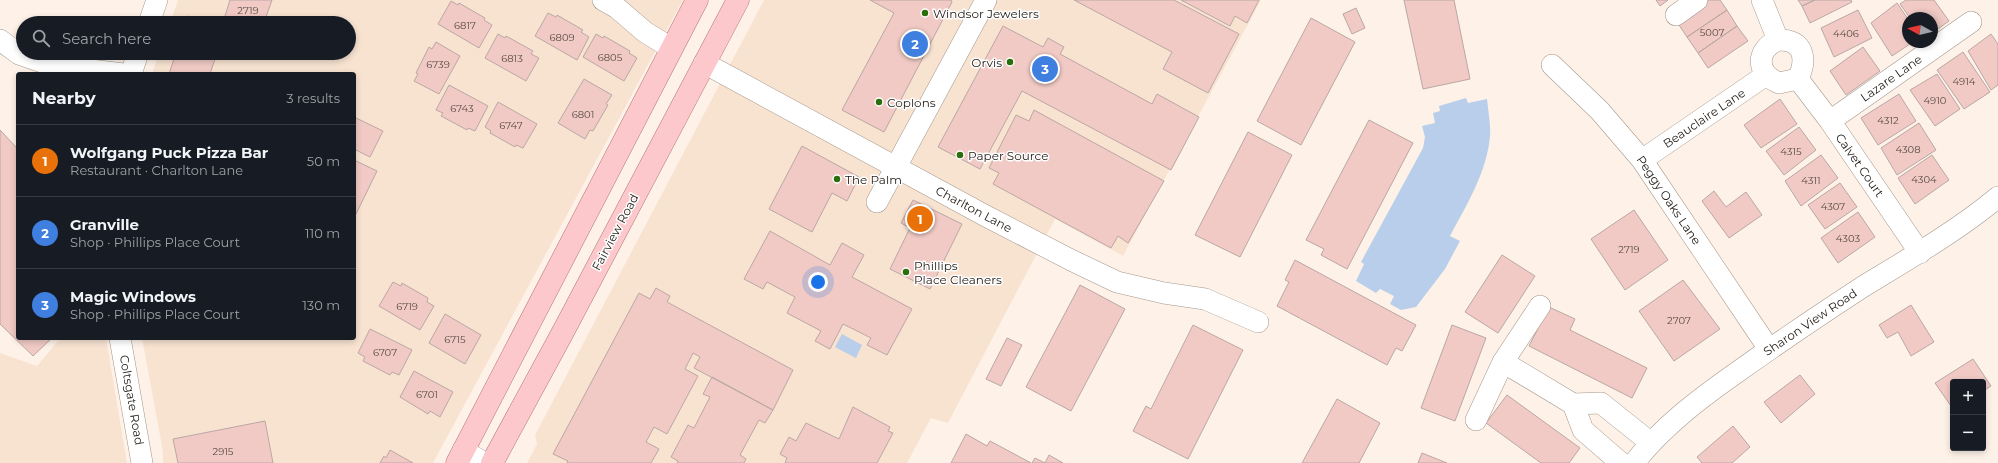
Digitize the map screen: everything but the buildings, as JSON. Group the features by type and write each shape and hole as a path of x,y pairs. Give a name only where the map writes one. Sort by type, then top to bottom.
{"main road":[{"path":"460,456 697,0"},
{"name":"Fairview Road","path":"492,463 738,0"}],"street":[{"path":"151,16 156,0"},
{"path":"603,0 617,8 645,32 671,48"},
{"path":"877,202 986,0"},
{"path":"1676,15 1697,0"},
{"path":"1762,0 1778,40"},
{"name":"Lazare Lane","path":"1830,121 1971,22"},
{"path":"0,40 16,52"},
{"path":"1778,40 1792,42 1801,51 1804,64 1798,79 1779,83 1766,75 1761,62 1762,54 1766,48 1778,40"},
{"path":"36,60 51,65 107,72"},
{"path":"132,72 136,60"},
{"name":"Charlton Lane","path":"704,63 1051,250 1117,282 1205,299 1258,322"},
{"name":"Peggy Oaks Lane","path":"1552,65 1600,111 1642,160 1769,349"},
{"name":"Beauclaire Lane","path":"1642,160 1766,75"},
{"name":"Calvet Court","path":"1798,79 1830,121 1920,253"},
{"name":"Sharon View Road","path":"1634,463 1651,443 1699,400 1769,349 1864,286 1920,253 1998,197"},
{"path":"1476,420 1503,362 1540,306"},
{"name":"Coltsgate Road","path":"120,340 142,463"},
{"path":"1503,362 1573,404 1601,403 1651,443"},
{"path":"1573,404 1583,430 1621,463"},
{"path":"460,456 484,463"}],"shaded area":[{"path":"178,0 683,0 433,463 163,463 163,452 142,340 356,340 356,72 153,72 157,60 356,60 356,16 172,16"},
{"path":"764,0 1261,0 1123,256 1055,219 948,423 931,418 907,463 527,463 537,444 535,435"},
{"path":"106,340 127,463 0,463 0,353 37,366 58,341"}],"water":[{"path":"1466,98 1468,103 1487,99 1490,136 1485,162 1475,188 1450,236 1460,241 1445,269 1416,307 1401,310 1390,304 1394,296 1380,289 1376,293 1356,281 1364,264 1361,262 1423,148 1425,137 1422,126 1435,123 1433,113 1440,111 1439,106"},
{"path":"842,334 862,345 856,358 835,347"}],"place":[{"name":"Windsor Jewelers","path":"925,13"},
{"name":"Granville","path":"915,44"},
{"name":"Orvis","path":"1010,62"},
{"name":"Magic Windows","path":"1045,69"},
{"name":"Coplons","path":"879,102"},
{"name":"Paper Source","path":"960,155"},
{"name":"The Palm","path":"837,179"},
{"name":"Wolfgang Puck Pizza Bar","path":"920,219"},
{"name":"Phillips Place Cleaners","path":"906,272"}]}
